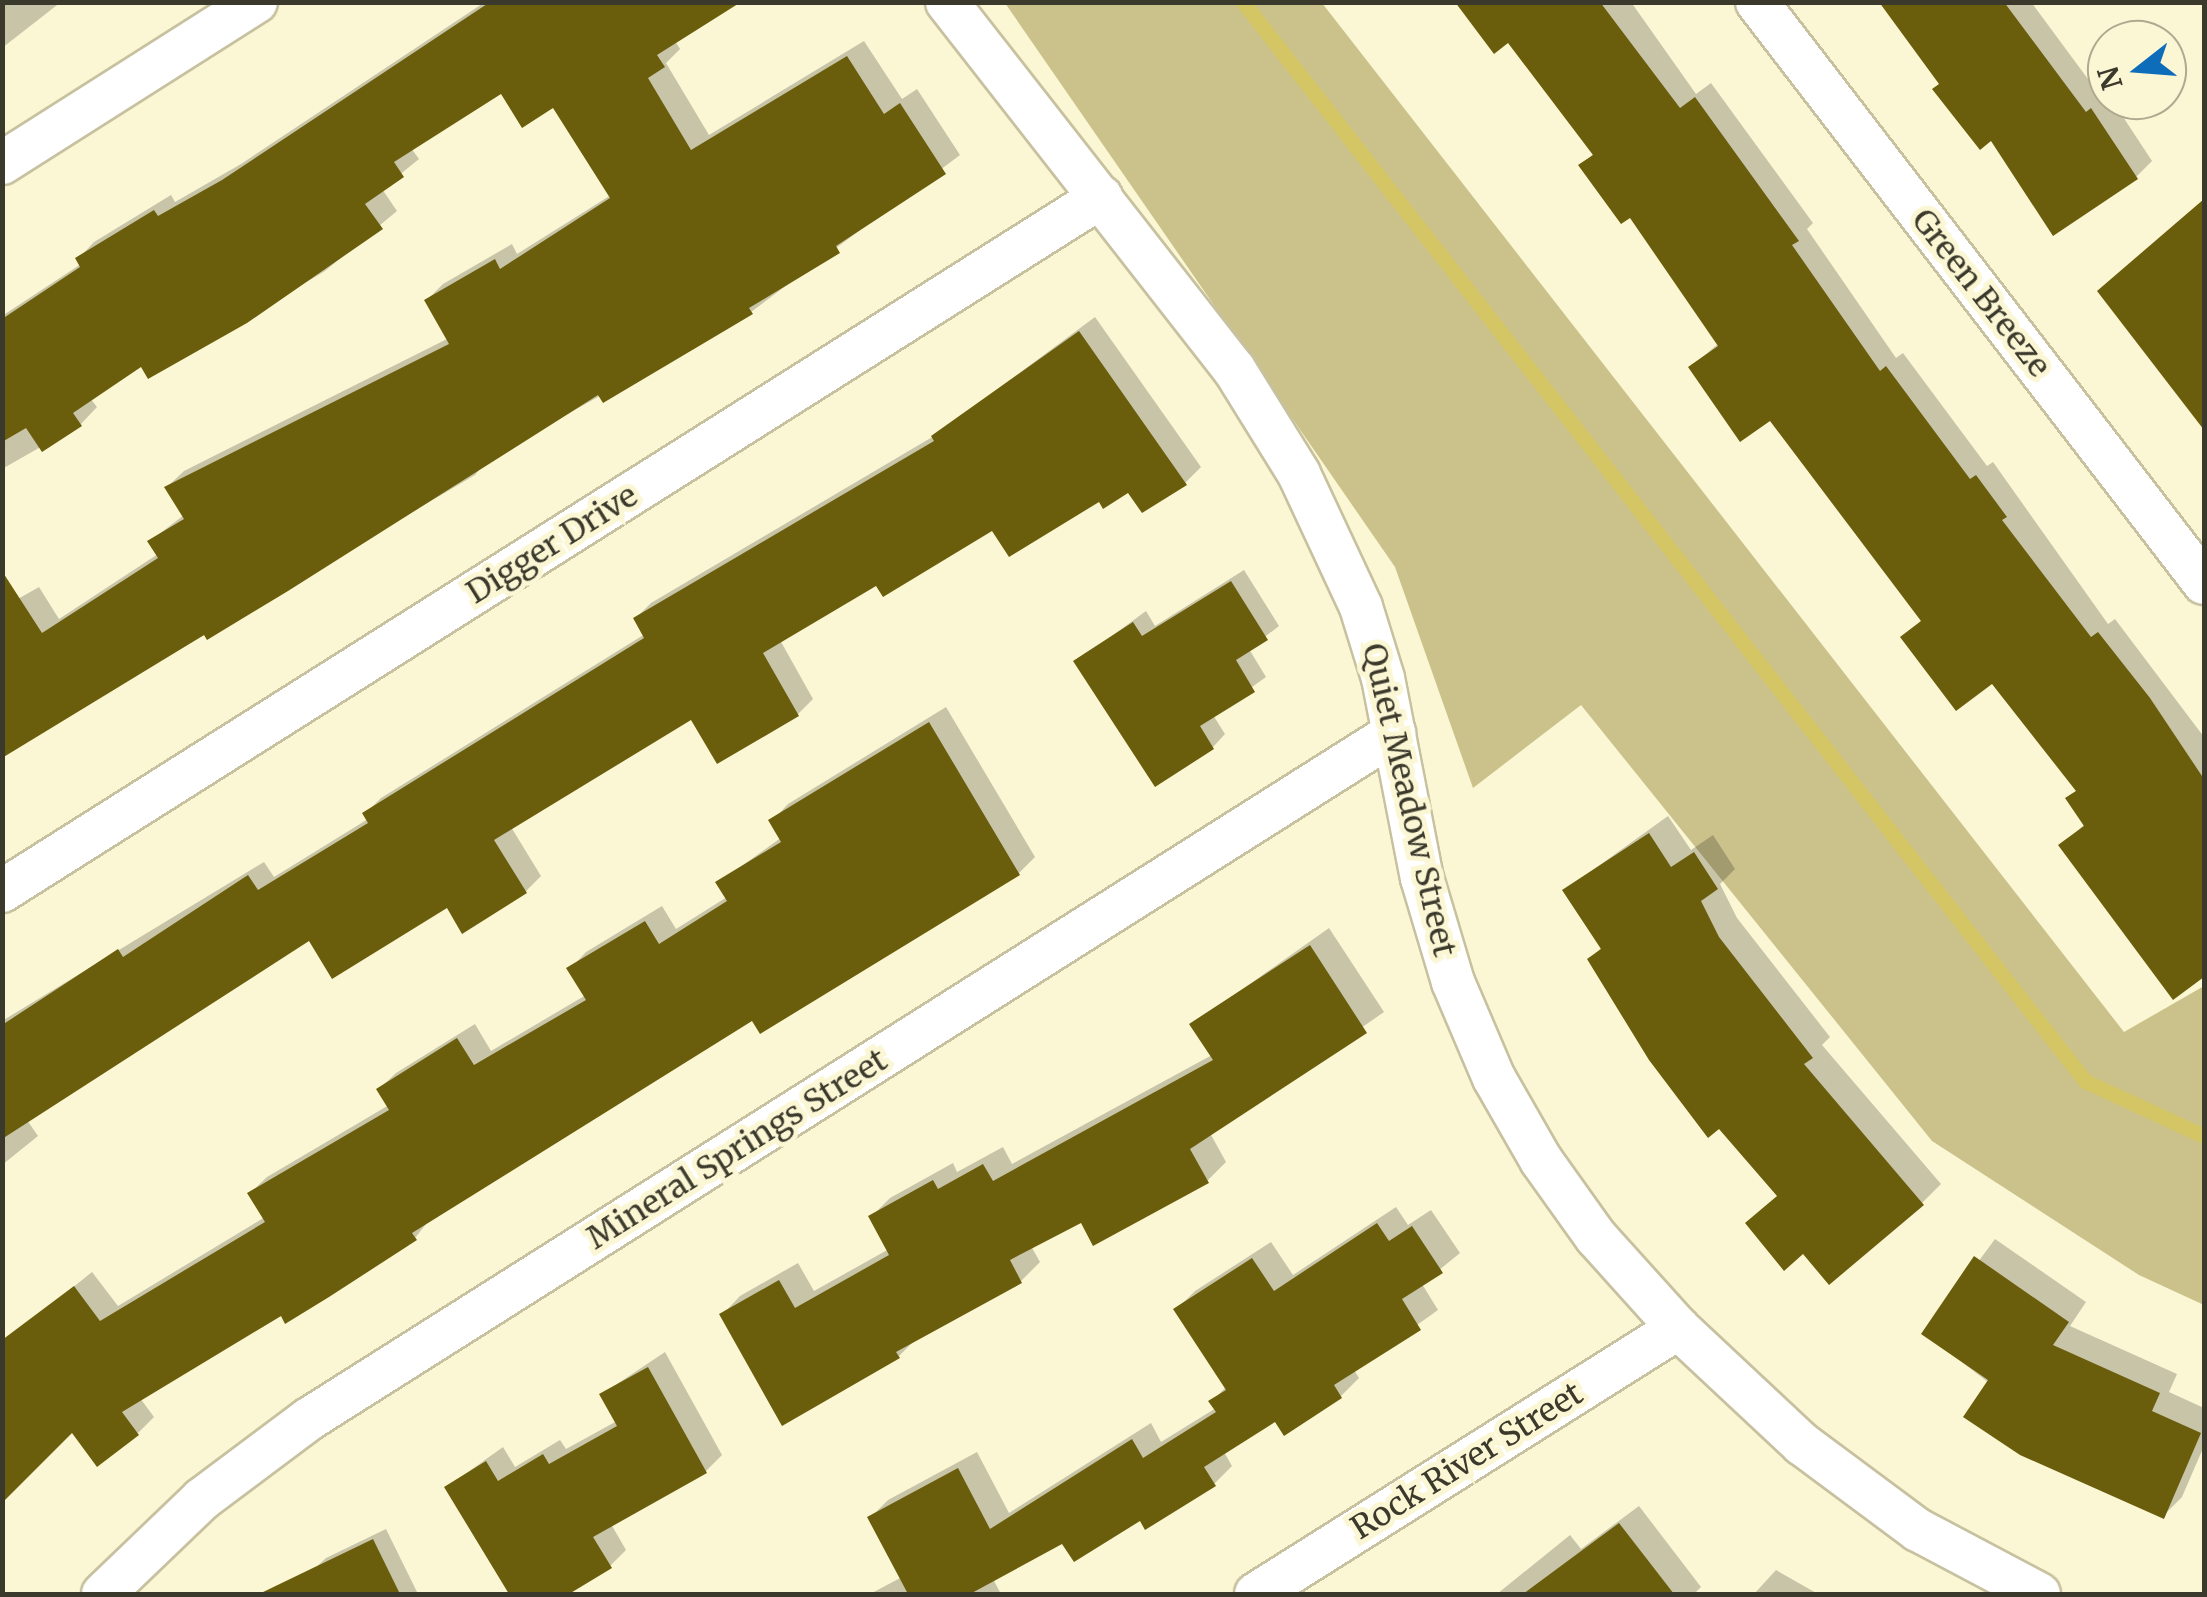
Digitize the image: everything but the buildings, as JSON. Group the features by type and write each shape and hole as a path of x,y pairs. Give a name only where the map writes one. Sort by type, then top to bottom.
{"street":[{"path":"2,163 256,2"},
{"name":"Quiet Meadow Street","path":"947,2 1234,369 1300,474 1362,607 1394,733 1427,895 1453,982 1494,1078 1541,1160 1596,1236 1678,1328 1802,1444 1918,1530 2039,1594"},
{"name":"Green Breeze","path":"1757,2 2204,583"},
{"name":"Digger Drive","path":"2,890 1102,197"},
{"name":"Mineral Springs Street","path":"102,1594 202,1499 310,1419 1394,733"},
{"name":"Rock River Street","path":"1256,1594 1678,1328"}],"shaded area":[{"path":"1005,3 1322,3 2124,1032 2204,986 2204,1305 2139,1275 1932,1141 1581,705 1473,788 1395,567"}],"waterway":[{"path":"1243,2 2085,1081 2204,1136"}]}
